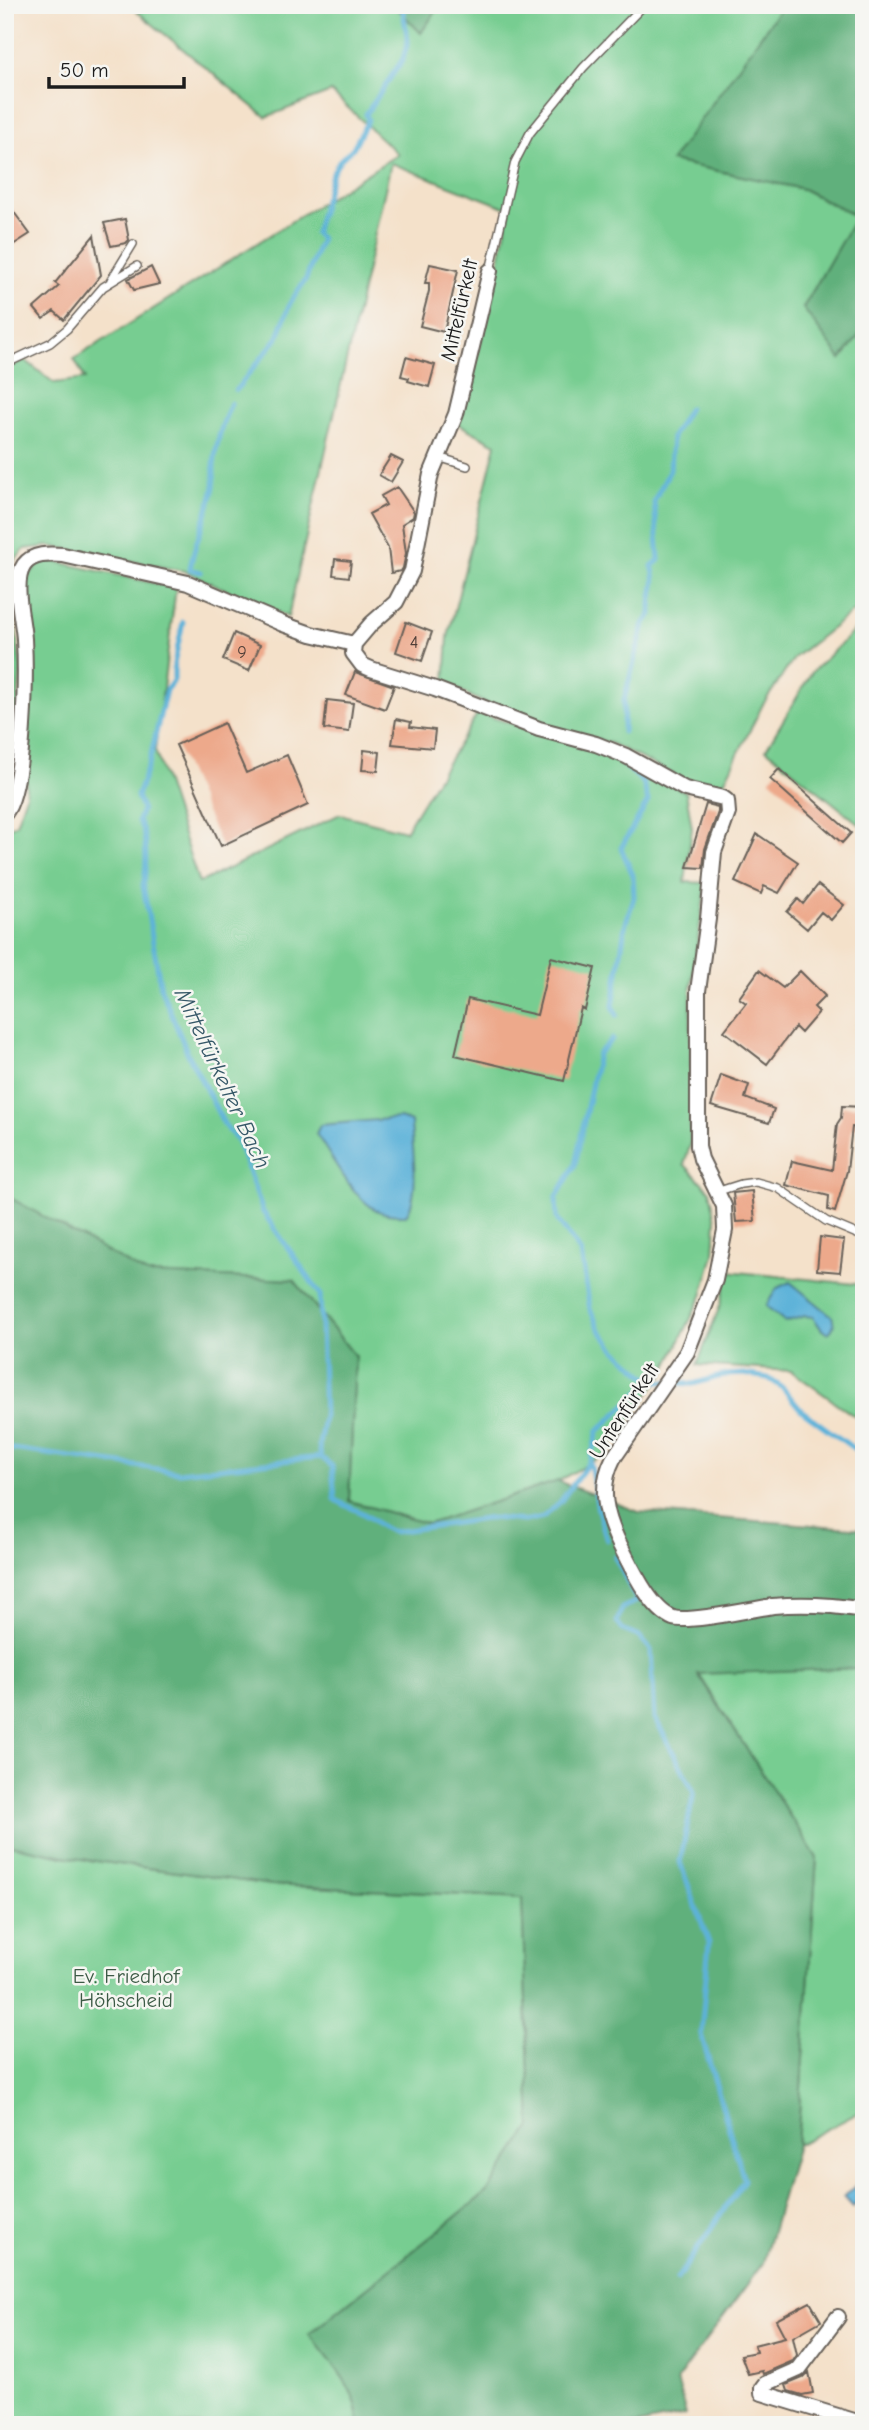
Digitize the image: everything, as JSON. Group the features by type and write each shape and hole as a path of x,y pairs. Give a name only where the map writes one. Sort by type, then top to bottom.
{"street":[{"name":"Mittelfürkelt","path":"354,644 371,624 396,602 412,571 430,474 456,414 490,271"},
{"path":"5,813 13,801 17,785 24,687 20,573 24,565 34,557 63,555 187,583 283,624 354,644"},
{"name":"Untenfürkelt","path":"354,644 353,653 356,659 371,669 435,689 540,729 596,744 626,756 685,789 727,801 728,813 714,852 711,870 708,919 698,991 697,1052 698,1146 701,1160 719,1191 724,1206 722,1254 705,1311 678,1367 613,1459 605,1479 605,1499 612,1530 656,1606 672,1618 684,1619 802,1604 864,1610"},
{"path":"838,2317 799,2369 765,2384 762,2393 864,2424"}],"lane":[{"name":"Mittelfürkelt","path":"490,271 515,162 530,133 583,68 644,5"},
{"path":"5,364 50,343 77,318 111,281 133,244"},
{"path":"111,281 137,266"},
{"path":"437,457 467,466"},
{"path":"719,1191 756,1182 778,1188 826,1221 862,1236"}],"green space":[{"path":"129,5 394,5 421,33 440,5 783,5 672,161 803,189 856,217 803,308 842,358 864,329 864,603 795,657 762,706 721,788 693,784 610,743 504,713 445,683 448,637 496,444 458,424 490,307 510,209 391,163 288,617 184,571 50,546 25,549 8,568 21,668 11,779 5,794 5,369 25,360 54,383 85,379 74,359 398,154 331,92 266,117"},
{"path":"394,5 440,5 421,33"},
{"path":"783,5 864,5 864,329 841,359 803,308 856,216 803,189 671,161"},
{"path":"44,559 176,588 155,750 199,883 340,814 405,831 478,713 606,753 686,792 692,828 685,882 706,883 691,988 690,1146 684,1164 710,1191 716,1220 714,1255 702,1296 664,1373 604,1455 558,1481 429,1524 349,1501 355,1356 294,1280 147,1274 5,1195 5,829 16,824 26,795 27,577"},
{"path":"864,621 864,828 766,749 812,672"},
{"path":"5,1195 147,1274 294,1280 355,1356 349,1501 428,1524 558,1481 639,1512 864,1529 864,1668 698,1674 817,1858 797,2145 763,2263 677,2380 686,2415 638,2425 359,2425 358,2412 349,2388 309,2334 488,2191 531,2127 522,1898 272,1885 74,1858 5,1844"},
{"path":"728,1271 864,1285 864,1423 791,1371 697,1365 721,1303"},
{"path":"864,1668 864,2110 797,2145 817,1858 698,1673"},
{"name":"Ev. Friedhof Höhscheid","path":"5,1844 74,1858 272,1885 522,1898 531,2127 488,2191 310,2334 349,2388 358,2412 359,2425 5,2425"}],"water":[{"path":"400,1118 411,1122 414,1184 411,1206 406,1215 392,1215 374,1208 354,1191 316,1134 320,1125"},
{"path":"790,1282 832,1316 833,1325 828,1333 822,1330 813,1317 805,1316 785,1322 766,1306 777,1288"},
{"path":"861,2180 864,2183 864,2196 853,2207 844,2197"}],"building":[{"path":"5,200 30,234 5,250"},
{"path":"125,219 129,240 111,246 104,223"},
{"path":"94,235 101,275 64,320 54,311 43,319 34,308 59,286 55,283"},
{"path":"430,264 458,270 444,332 420,326 429,291 429,283 425,283"},
{"path":"151,267 159,284 134,290 128,279"},
{"path":"406,357 435,365 429,387 401,376"},
{"path":"391,456 403,462 391,482 379,475"},
{"path":"397,487 414,512 413,517 402,524 406,553 403,568 391,573 388,548 369,514 386,505 381,496"},
{"path":"335,559 351,561 349,577 333,575"},
{"path":"406,622 432,632 422,661 396,652"},
{"path":"234,633 260,645 249,671 223,660"},
{"path":"355,672 394,686 385,709 346,695"},
{"path":"327,700 353,703 349,732 324,729"},
{"path":"396,719 411,722 410,727 435,730 433,748 392,744"},
{"path":"224,723 246,773 287,755 308,805 221,846 176,745"},
{"path":"364,750 380,752 378,771 362,770"},
{"path":"779,769 851,833 842,843 770,779"},
{"path":"706,804 718,807 718,812 705,849 703,868 687,867"},
{"path":"757,834 798,862 779,893 764,886 761,894 735,882"},
{"path":"818,885 844,905 831,920 821,912 807,929 787,912 798,899 803,904"},
{"path":"551,957 595,968 585,1010 581,1008 564,1081 455,1055 468,999 537,1015"},
{"path":"759,970 783,988 800,971 825,996 814,1007 819,1012 801,1033 795,1027 767,1064 724,1031 746,1003 739,998"},
{"path":"721,1075 749,1085 745,1098 774,1109 769,1123 711,1106"},
{"path":"842,1106 864,1107 864,1128 852,1127 847,1171 835,1212 828,1210 829,1196 786,1185 792,1161 832,1170 837,1124 841,1118"},
{"path":"752,1191 755,1221 736,1222 733,1193"},
{"path":"820,1237 844,1240 840,1272 817,1270"},
{"path":"810,2302 821,2321 793,2337 797,2355 793,2361 763,2374 762,2371 748,2374 741,2355 756,2352 754,2345 785,2337 776,2320"},
{"path":"809,2372 813,2393 802,2395 788,2391 786,2385 803,2378"}],"waterway":[{"name":"Mittelfürkelter Bach","path":"236,390 278,337 290,303 306,279 321,239 315,233 332,174 340,160 353,148 368,120 366,114 403,59 408,41 402,5"},
{"name":"Mittelfürkelter Bach","path":"201,572 190,569 212,497 218,441 231,403"},
{"path":"623,732 624,700 644,624 651,615 655,579 652,566 659,560 654,501 670,470 672,437 689,408"},
{"name":"Mittelfürkelter Bach","path":"183,622 174,664 174,680 166,690 149,763 137,796 142,809 138,821 144,834 146,852 143,885 161,989 188,1054 224,1124 238,1142 263,1212 320,1294 324,1417 319,1445 321,1457"},
{"path":"617,1015 613,1006 625,926 634,897 633,875 621,848 648,801 643,782 621,762"},
{"path":"612,1039 598,1054 575,1165 556,1198 557,1219 581,1253 590,1309 600,1330 616,1350 651,1381"},
{"path":"5,1448 179,1472 321,1457 332,1466 335,1499 393,1532 492,1518 524,1521 543,1517 560,1502 590,1461 598,1431 651,1381 693,1384 725,1375 744,1374 768,1378 783,1388 801,1410 864,1456"},
{"path":"590,1461 598,1510 607,1540"},
{"path":"615,1557 637,1601 622,1608 617,1622 623,1630 640,1637 651,1650 655,1718 694,1792 680,1862 709,1943 701,2034 744,2180 677,2279"}]}
